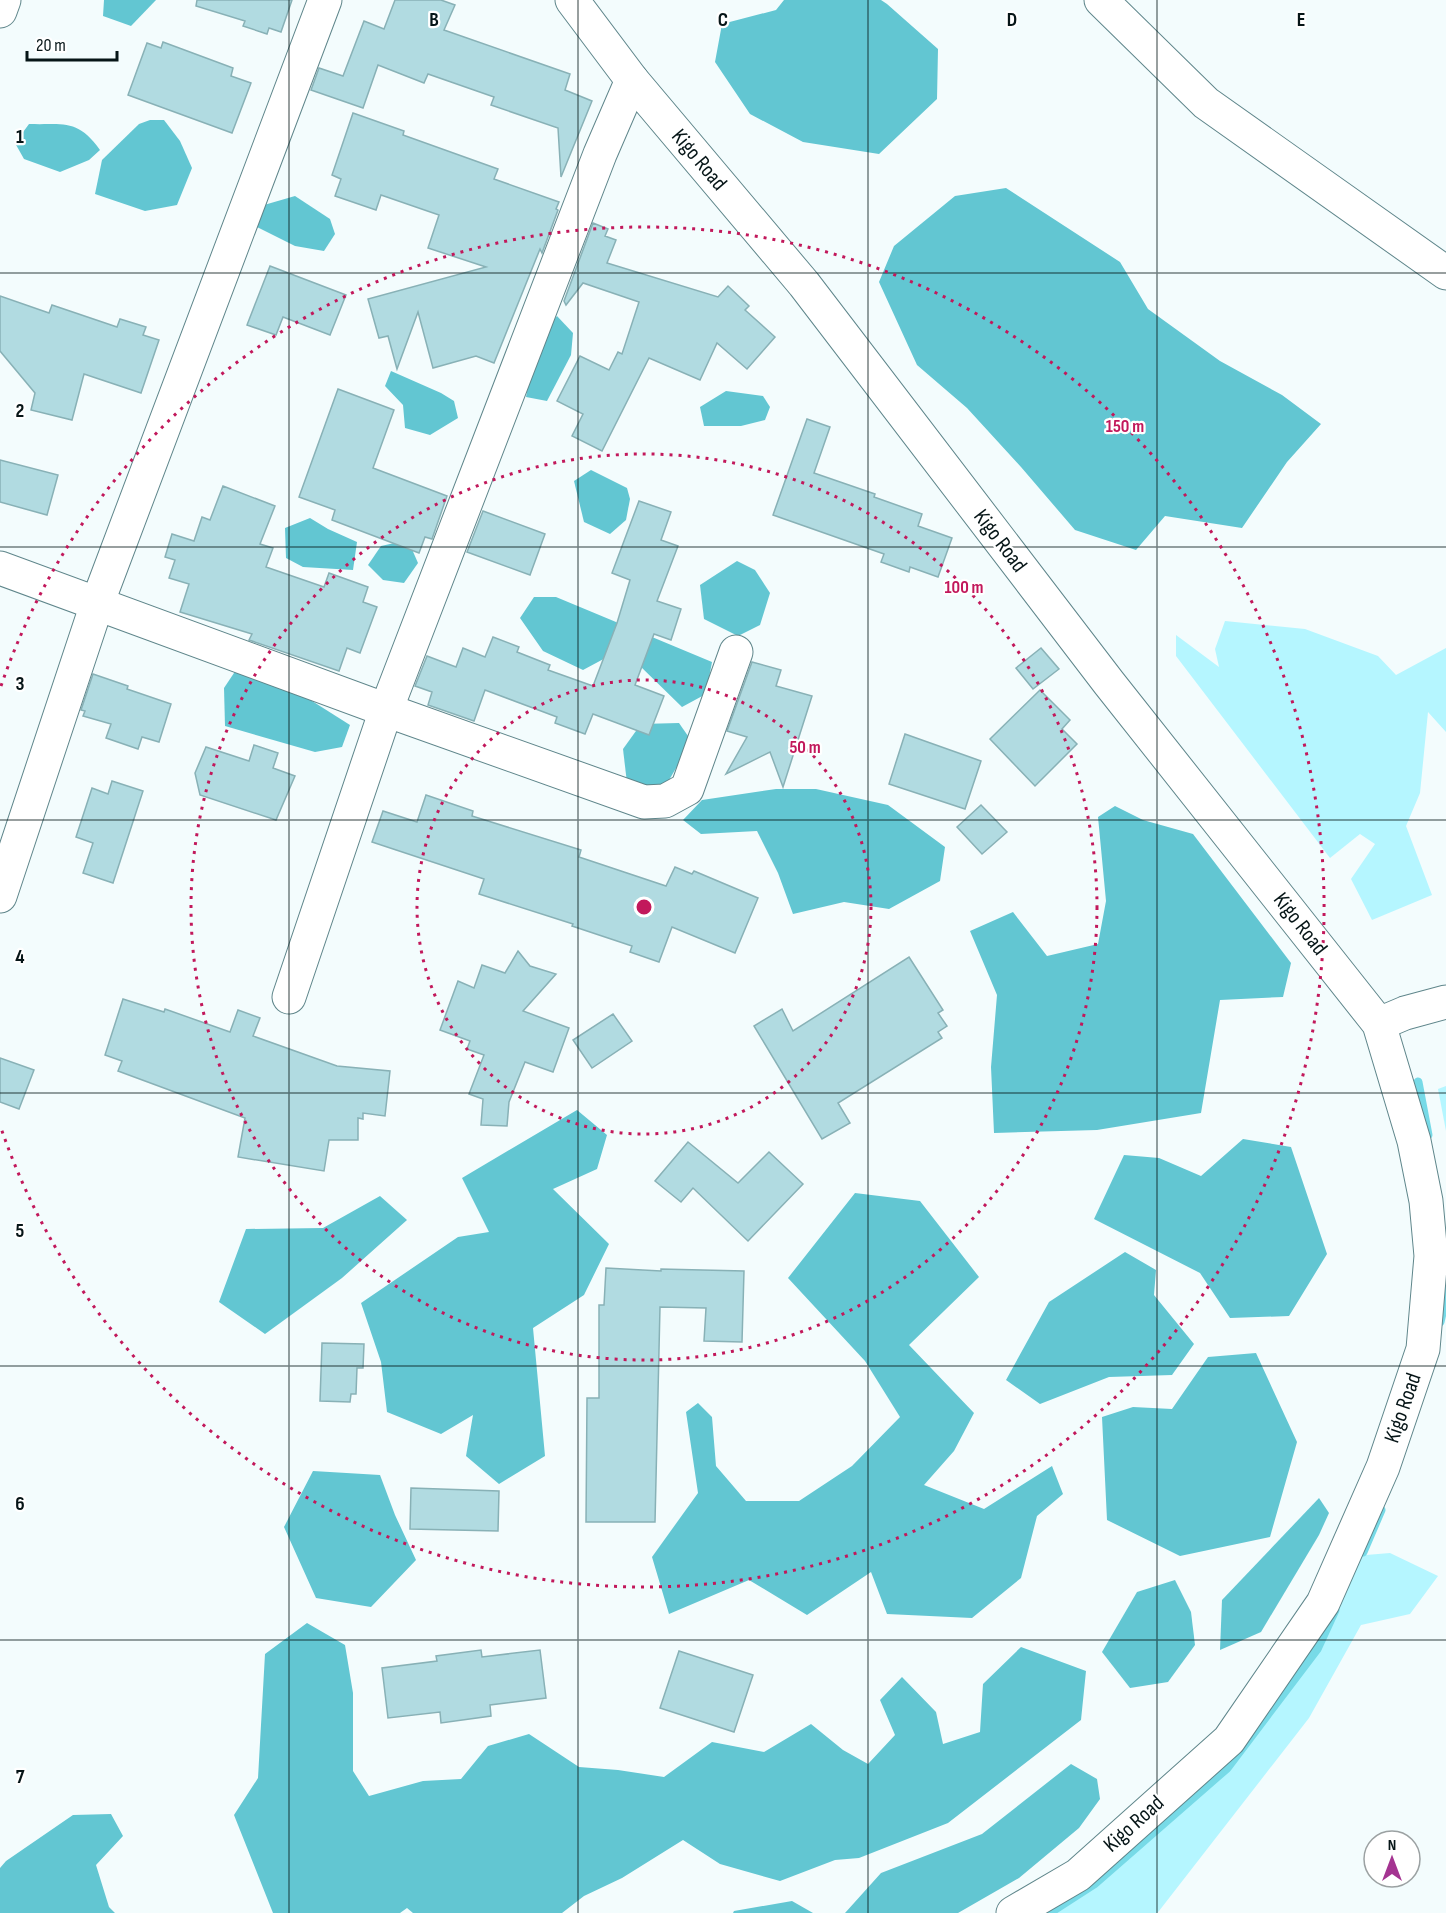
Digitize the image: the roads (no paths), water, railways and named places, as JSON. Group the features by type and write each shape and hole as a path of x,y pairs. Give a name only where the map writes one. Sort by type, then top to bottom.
{"street":[{"path":"0,11 4,0"},
{"path":"0,896 97,604 325,0"},
{"name":"Kigo Road","path":"572,0 632,80 804,284 1109,683 1392,1018 1426,1201 1431,1256 1423,1349 1383,1467 1323,1603 1229,1740 1078,1875 1013,1913"},
{"path":"1101,0 1206,103 1446,273"},
{"path":"289,998 386,710 600,154 632,80"},
{"path":"0,568 644,802 664,801 687,789 736,652"},
{"path":"1392,1018 1446,1002"},
{"path":"1392,1018 1446,1022"}],"waterway":[{"path":"1418,1082 1428,1135"},
{"path":"1440,1322 1445,1300 1445,1274"},
{"path":"1363,1552 1381,1510"},
{"path":"1049,1913 1094,1884 1227,1768 1317,1649 1335,1610"}]}
